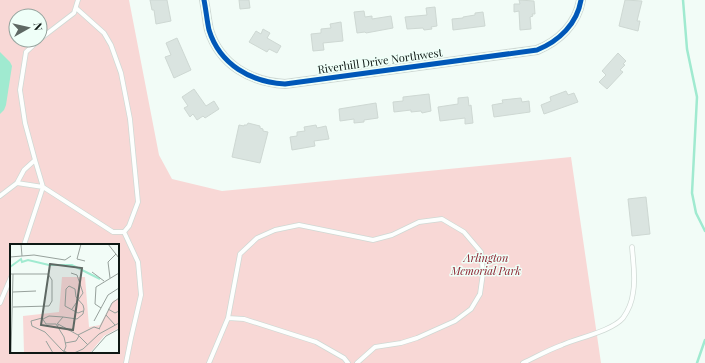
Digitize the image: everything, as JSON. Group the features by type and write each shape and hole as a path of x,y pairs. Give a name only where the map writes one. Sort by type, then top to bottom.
{"street":[{"name":"Riverhill Drive Northwest","path":"204,0 210,32 226,59 238,70 252,78 269,83 285,84 537,50 552,42 565,32 577,14 581,0"}],"lane":[{"path":"48,33 74,13 78,0"},
{"path":"76,8 104,33 111,45 122,73 130,119 138,202 129,226 124,232"},
{"path":"24,244 43,187 25,123 20,90 26,52 30,48"},
{"path":"0,196 17,183 24,170 35,160"},
{"path":"17,183 43,187 113,232 124,232"},
{"path":"209,363 228,318 240,254 257,238 275,230 299,225 373,240 392,235 419,222 442,219 464,232 481,252 483,273 480,294 471,309 455,321 417,338 400,344 376,347 357,363"},
{"path":"124,232 138,262 141,295 126,363"},
{"path":"523,363 561,345 612,326 622,318 629,306 633,293 634,270 632,247"},
{"path":"0,303 10,279"},
{"path":"228,318 244,319 316,342 344,358 348,363"}],"green space":[{"name":"Arlington Memorial Park","path":"0,0 129,0 159,155 172,179 222,191 571,157 601,363 0,363"}],"shaded area":[{"path":"0,52 12,66 6,105 0,114"}],"building":[{"path":"150,0 167,0 171,21 156,24 154,10 152,10"},
{"path":"239,0 249,0 250,8 240,9"},
{"path":"519,0 534,1 535,14 532,14 533,16 530,17 531,29 520,30 519,11 514,12 514,4 520,4"},
{"path":"625,0 642,1 637,21 640,21 638,31 619,26"},
{"path":"435,7 437,26 431,27 432,29 424,30 423,28 407,29 405,17 427,15 426,8"},
{"path":"364,11 365,17 372,16 372,19 391,16 393,28 366,33 357,33 354,12"},
{"path":"483,12 485,26 453,30 452,19 463,18 475,15 475,13"},
{"path":"341,22 343,41 323,43 324,50 313,51 311,34 321,33 321,29 331,28 330,24"},
{"path":"263,29 270,33 267,38 281,46 277,53 269,49 267,52 249,42 256,31 261,34"},
{"path":"177,38 191,70 174,78 165,57 171,55 166,43"},
{"path":"618,53 626,61 623,64 625,65 620,70 623,72 607,89 599,82 606,75 602,71"},
{"path":"194,89 206,106 214,101 219,109 205,118 203,116 197,120 193,114 190,117 184,108 188,106 182,97"},
{"path":"566,91 568,95 574,93 578,102 544,114 541,105 551,101 550,97"},
{"path":"429,94 431,111 422,113 421,111 411,112 411,110 394,112 393,102 403,101 403,97"},
{"path":"468,97 469,106 471,105 473,123 465,124 465,118 440,121 438,107 458,104 458,98"},
{"path":"521,98 522,102 529,101 530,112 494,117 492,105 503,103 502,100"},
{"path":"376,103 378,118 354,123 354,119 340,121 339,109"},
{"path":"248,123 260,126 263,131 268,132 260,163 232,157 239,125 244,126"},
{"path":"316,125 317,128 326,126 329,139 314,141 315,146 292,150 290,137 297,136 297,132 305,131 304,127"},
{"path":"646,197 650,234 632,236 628,199"}],"waterway":[{"path":"683,0 687,49 697,97 692,193 696,213 705,231"},
{"path":"697,363 705,340"}],"cycle path":[{"path":"204,0 209,30 214,42 229,62 238,69 260,80 285,84 537,50 553,42 566,31 576,17 581,0"}]}
